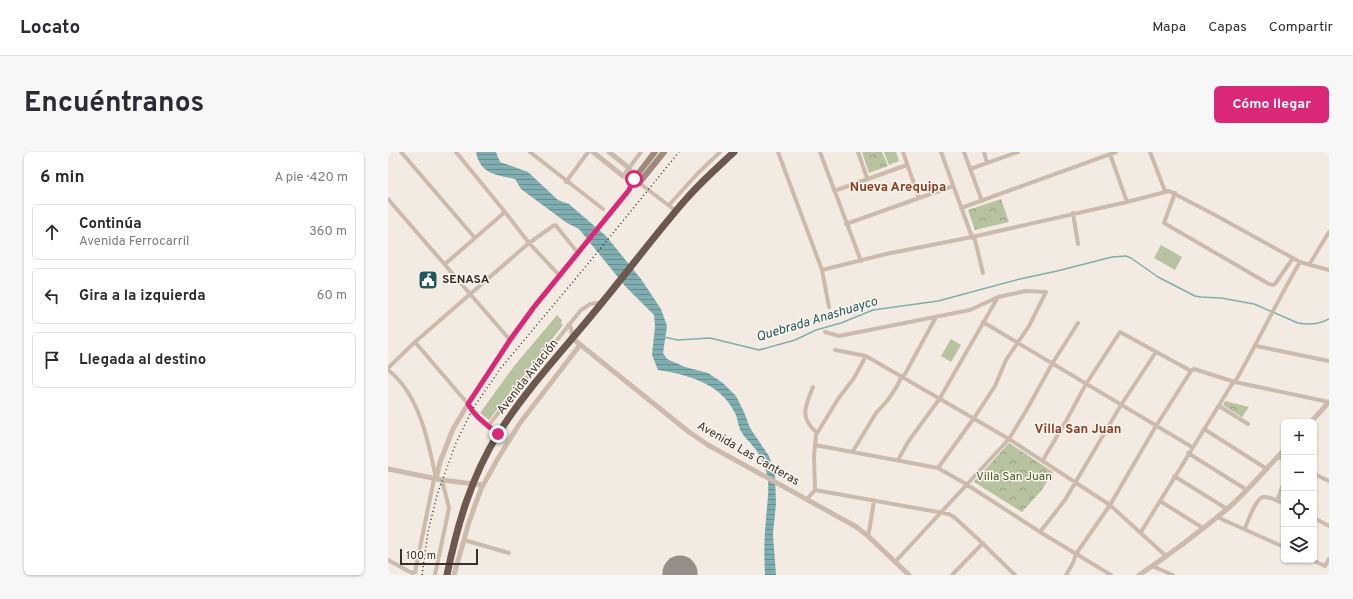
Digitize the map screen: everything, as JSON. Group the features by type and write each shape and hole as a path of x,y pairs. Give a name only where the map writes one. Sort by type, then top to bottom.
{"highway":[{"name":"Avenida Aviación","path":"451,572 459,524 473,483 498,434 514,410 676,211 709,175 734,152"}],"main road":[{"path":"637,181 656,152"},
{"path":"637,181 664,152"}],"street":[{"path":"401,152 475,238"},
{"path":"456,152 529,243 560,276"},
{"path":"530,152 566,182 603,209"},
{"path":"566,182 588,152"},
{"path":"593,152 623,176 637,181 676,211"},
{"path":"609,152 629,168 637,181"},
{"path":"623,176 641,152"},
{"path":"669,205 698,173 720,152"},
{"path":"779,152 822,270 829,307"},
{"path":"820,152 860,261"},
{"path":"858,152 867,178"},
{"path":"903,152 919,198"},
{"path":"941,152 972,237 975,240 983,273"},
{"path":"964,152 982,201"},
{"path":"984,152 987,163"},
{"path":"970,169 1016,152"},
{"path":"961,208 1116,152"},
{"path":"1150,152 1166,191"},
{"path":"1110,154 1127,202"},
{"path":"834,191 907,165"},
{"path":"388,560 412,573 415,572 435,479 453,429 510,340 534,307 602,221 637,181"},
{"path":"846,224 953,186"},
{"path":"822,270 1127,202 1166,191 1175,193 1300,262 1329,270"},
{"path":"1175,193 1164,224 1271,285 1275,284 1293,258"},
{"path":"388,199 510,340"},
{"path":"445,264 505,212"},
{"path":"1073,213 1078,244"},
{"path":"435,479 430,447 419,416 407,392 399,380 388,369 415,342 529,243 555,226 578,253"},
{"path":"1309,265 1329,232"},
{"path":"1141,532 1188,453 1232,384 1235,382 1256,346 1274,309 1300,262"},
{"path":"825,332 839,336 970,310 998,297 1026,291 1046,292 1034,316 1006,360 994,386 974,418 938,468"},
{"path":"898,460 908,442 940,398 998,297"},
{"path":"488,426 581,310 590,304 603,302"},
{"path":"853,451 866,427 896,388 902,376 905,374 936,317"},
{"path":"983,322 1192,447"},
{"path":"895,562 1009,439 1052,364 1078,323"},
{"path":"568,325 571,328 572,338"},
{"path":"1043,460 1086,384 1120,332 1191,371 1194,369 1235,382 1329,402 1314,419"},
{"name":"Avenida Las Canteras","path":"572,338 689,432 708,445 855,526 868,536 909,575"},
{"path":"415,342 472,410 498,434"},
{"path":"451,572 483,485 497,460 520,423 580,345"},
{"path":"1256,346 1329,361"},
{"path":"835,350 866,356 940,398 1043,460 1110,505 1166,556"},
{"path":"1040,532 1065,500 1076,483 1121,405 1156,352"},
{"path":"807,499 815,490 814,440 838,399 854,378 866,356"},
{"path":"394,362 392,365 394,375"},
{"path":"1066,575 1076,554 1110,505 1156,426 1191,371"},
{"path":"813,387 804,414 810,426 817,433"},
{"path":"1219,406 1248,424"},
{"path":"1204,429 1267,468"},
{"path":"815,444 938,468 1111,575"},
{"path":"1188,453 1247,490"},
{"path":"1139,575 1217,517 1247,490 1281,454"},
{"path":"388,469 435,479 483,485"},
{"path":"1317,475 1329,481"},
{"path":"1174,476 1226,509"},
{"path":"435,575 436,564 449,508 442,480"},
{"path":"815,490 942,513 954,517 1015,575"},
{"path":"1278,501 1281,491"},
{"path":"1244,528 1257,500 1262,497 1268,497 1281,502"},
{"path":"868,536 874,500"},
{"path":"1160,501 1203,528"},
{"path":"1217,517 1281,546"},
{"path":"1317,520 1329,526"},
{"path":"464,540 509,553"},
{"path":"952,575 983,543"},
{"path":"1317,562 1325,566 1329,559"},
{"path":"1152,566 1173,575"}],"green space":[{"path":"862,152 882,152 888,166 869,173"},
{"path":"884,152 896,152 899,161 889,165"},
{"path":"1001,199 1009,222 975,230 968,210"},
{"path":"1161,245 1182,257 1175,270 1154,258"},
{"path":"557,315 562,320 561,323 563,325 489,420 480,413 515,365"},
{"path":"951,339 961,345 951,362 941,356"},
{"path":"1225,401 1249,407 1242,417 1223,405"},
{"name":"Villa San Juan","path":"1009,443 1053,472 1041,491 1022,512 974,482"}],"water":[{"path":"476,152 496,152 500,162 528,172 558,200 569,204 606,236 641,279 661,309 667,326 663,353 667,359 685,367 708,373 723,383 736,396 750,428 769,456 775,475 776,504 773,534 776,575 765,575 764,554 768,491 766,470 758,453 741,431 735,413 729,403 721,394 702,382 681,375 658,370 652,355 655,327 654,315 625,286 579,229 567,223 521,189 515,179 495,174 485,169 481,165"}],"waterway":[{"name":"Quebrada Anashuayco","path":"663,337 678,340 710,338 759,350 795,340 816,330 841,323 873,310 938,301 1020,279 1112,257 1126,256 1158,277 1195,296 1221,298 1254,304 1298,323 1314,324 1329,319"}],"railway":[{"path":"422,575 428,532 437,495 456,443 472,410 500,369 679,152"}],"place":[{"name":"SENASA","path":"428,280"}],"district":[{"name":"Nueva Arequipa","path":"898,188"},
{"name":"Villa San Juan","path":"1078,430"}],"route":[{"path":"498,434 481,420 468,404 510,340 534,307 602,221 629,190 634,179"}]}
